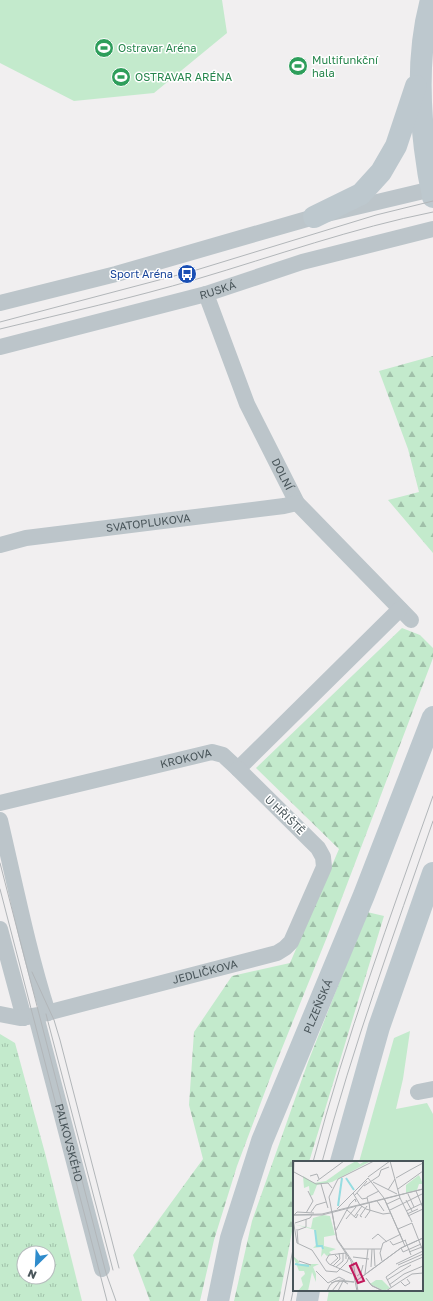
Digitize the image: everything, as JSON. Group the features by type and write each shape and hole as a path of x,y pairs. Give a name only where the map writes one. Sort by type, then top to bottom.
{"main road":[{"path":"431,0 426,21 421,70 420,100 428,170 433,192"},
{"path":"421,70 433,101"},
{"path":"314,217 361,194 380,172 396,146 421,70"},
{"name":"PLZEŇSKÁ","path":"218,1301 231,1238 262,1141 364,895 433,717"},
{"path":"341,1161 379,1028 433,873"},
{"path":"306,1301 309,1291"}],"street":[{"path":"0,303 116,274 314,217 433,192"},
{"name":"RUSKÁ","path":"0,347 206,294 302,262 433,228"},
{"name":"DOLNÍ","path":"206,294 247,404 297,503 406,615 238,769"},
{"name":"SVATOPLUKOVA","path":"0,545 26,538 284,506 297,503"},
{"name":"KROKOVA","path":"0,803 212,752 223,755 238,769"},
{"name":"U HŘIŠTĚ","path":"238,769 318,848 323,857 324,867"},
{"name":"PALKOVSKÉHO","path":"0,820 31,949 36,1016"},
{"name":"JEDLIČKOVA","path":"36,1016 277,953 291,942 324,867"},
{"name":"PALKOVSKÉHO","path":"0,929 36,1016 102,1269"},
{"path":"0,1014 20,1018 36,1016"}],"green space":[{"name":"Ostravar Aréna","path":"0,0 222,0 227,33 154,93 74,101 0,63"},
{"path":"433,356 433,553 388,500 419,492 408,449 379,371"},
{"path":"402,628 420,635 433,648 433,658 327,937 272,1073 237,1166 214,1240 200,1301 150,1301 133,1255 203,1159 189,1105 194,1032 232,976 290,963 339,849 256,768"},
{"path":"367,912 384,916 309,1161 293,1161 293,1226 279,1301 234,1301 252,1221 308,1062"},
{"path":"410,1031 403,1079 396,1109 427,1103 433,1114 433,1301 327,1301 329,1291 423,1291 423,1161 359,1161 394,1038"},
{"path":"0,1034 15,1043 45,1153 82,1301 0,1301"}],"tram line":[{"path":"0,322 193,271 376,215 433,201"},
{"path":"0,329 148,293 344,234 433,212"},
{"path":"313,1161 354,1024 433,796"},
{"path":"322,1161 360,1033 433,821"},
{"path":"0,863 106,1273 116,1301"},
{"path":"0,889 107,1301"},
{"path":"32,972 54,1020 60,1040 119,1268"},
{"path":"46,1014 113,1270"},
{"path":"283,1301 293,1249"},
{"path":"291,1301 293,1291"}],"place":[{"name":"Ostravar Aréna","path":"104,48"},
{"name":"Multifunkční hala","path":"298,66"},
{"name":"OSTRAVAR ARÉNA","path":"121,77"},
{"name":"Sport Aréna","path":"187,274"}]}
